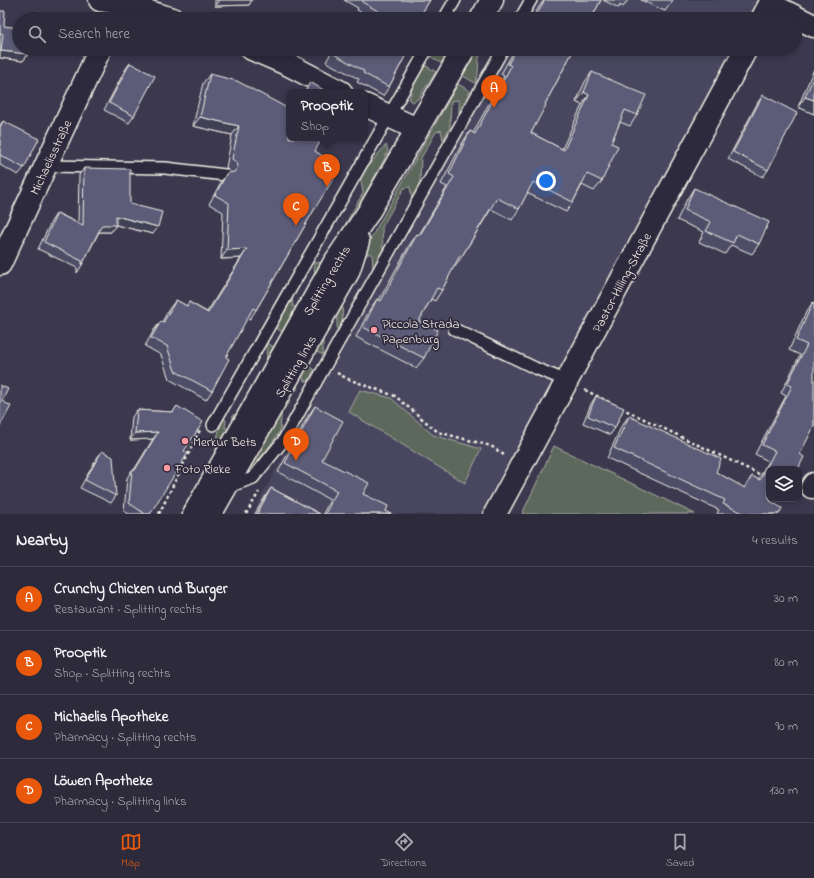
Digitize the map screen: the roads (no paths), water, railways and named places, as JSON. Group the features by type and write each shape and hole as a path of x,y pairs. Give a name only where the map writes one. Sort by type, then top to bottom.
{"street":[{"path":"100,0 142,12"},
{"path":"485,12 492,0"},
{"path":"802,22 814,26"},
{"name":"Michaelisstraße","path":"0,264 97,56"},
{"path":"268,56 335,89"},
{"name":"Splitting rechts","path":"194,514 333,265 368,213 460,56"},
{"name":"Pastor-Hilling-Straße","path":"495,514 742,56"},
{"path":"368,106 389,117 417,129"},
{"name":"Splitting links","path":"211,514 348,272 368,213"}],"lane":[{"path":"448,12 455,0"},
{"path":"524,12 531,0"},
{"path":"213,425 423,56"},
{"path":"226,488 253,478 283,441 499,56"},
{"path":"46,166 165,168 225,175"},
{"path":"454,328 535,368 567,381"}],"place":[{"name":"Crunchy Chicken und Burger","path":"494,108"},
{"name":"ProOptik","path":"327,187"},
{"name":"Michaelis Apotheke","path":"296,226"},
{"name":"Piccola Strada Papenburg","path":"374,330"},
{"name":"Merkur Bets","path":"185,441"},
{"name":"Löwen Apotheke","path":"296,461"},
{"name":"Foto Rieke","path":"167,468"}]}
